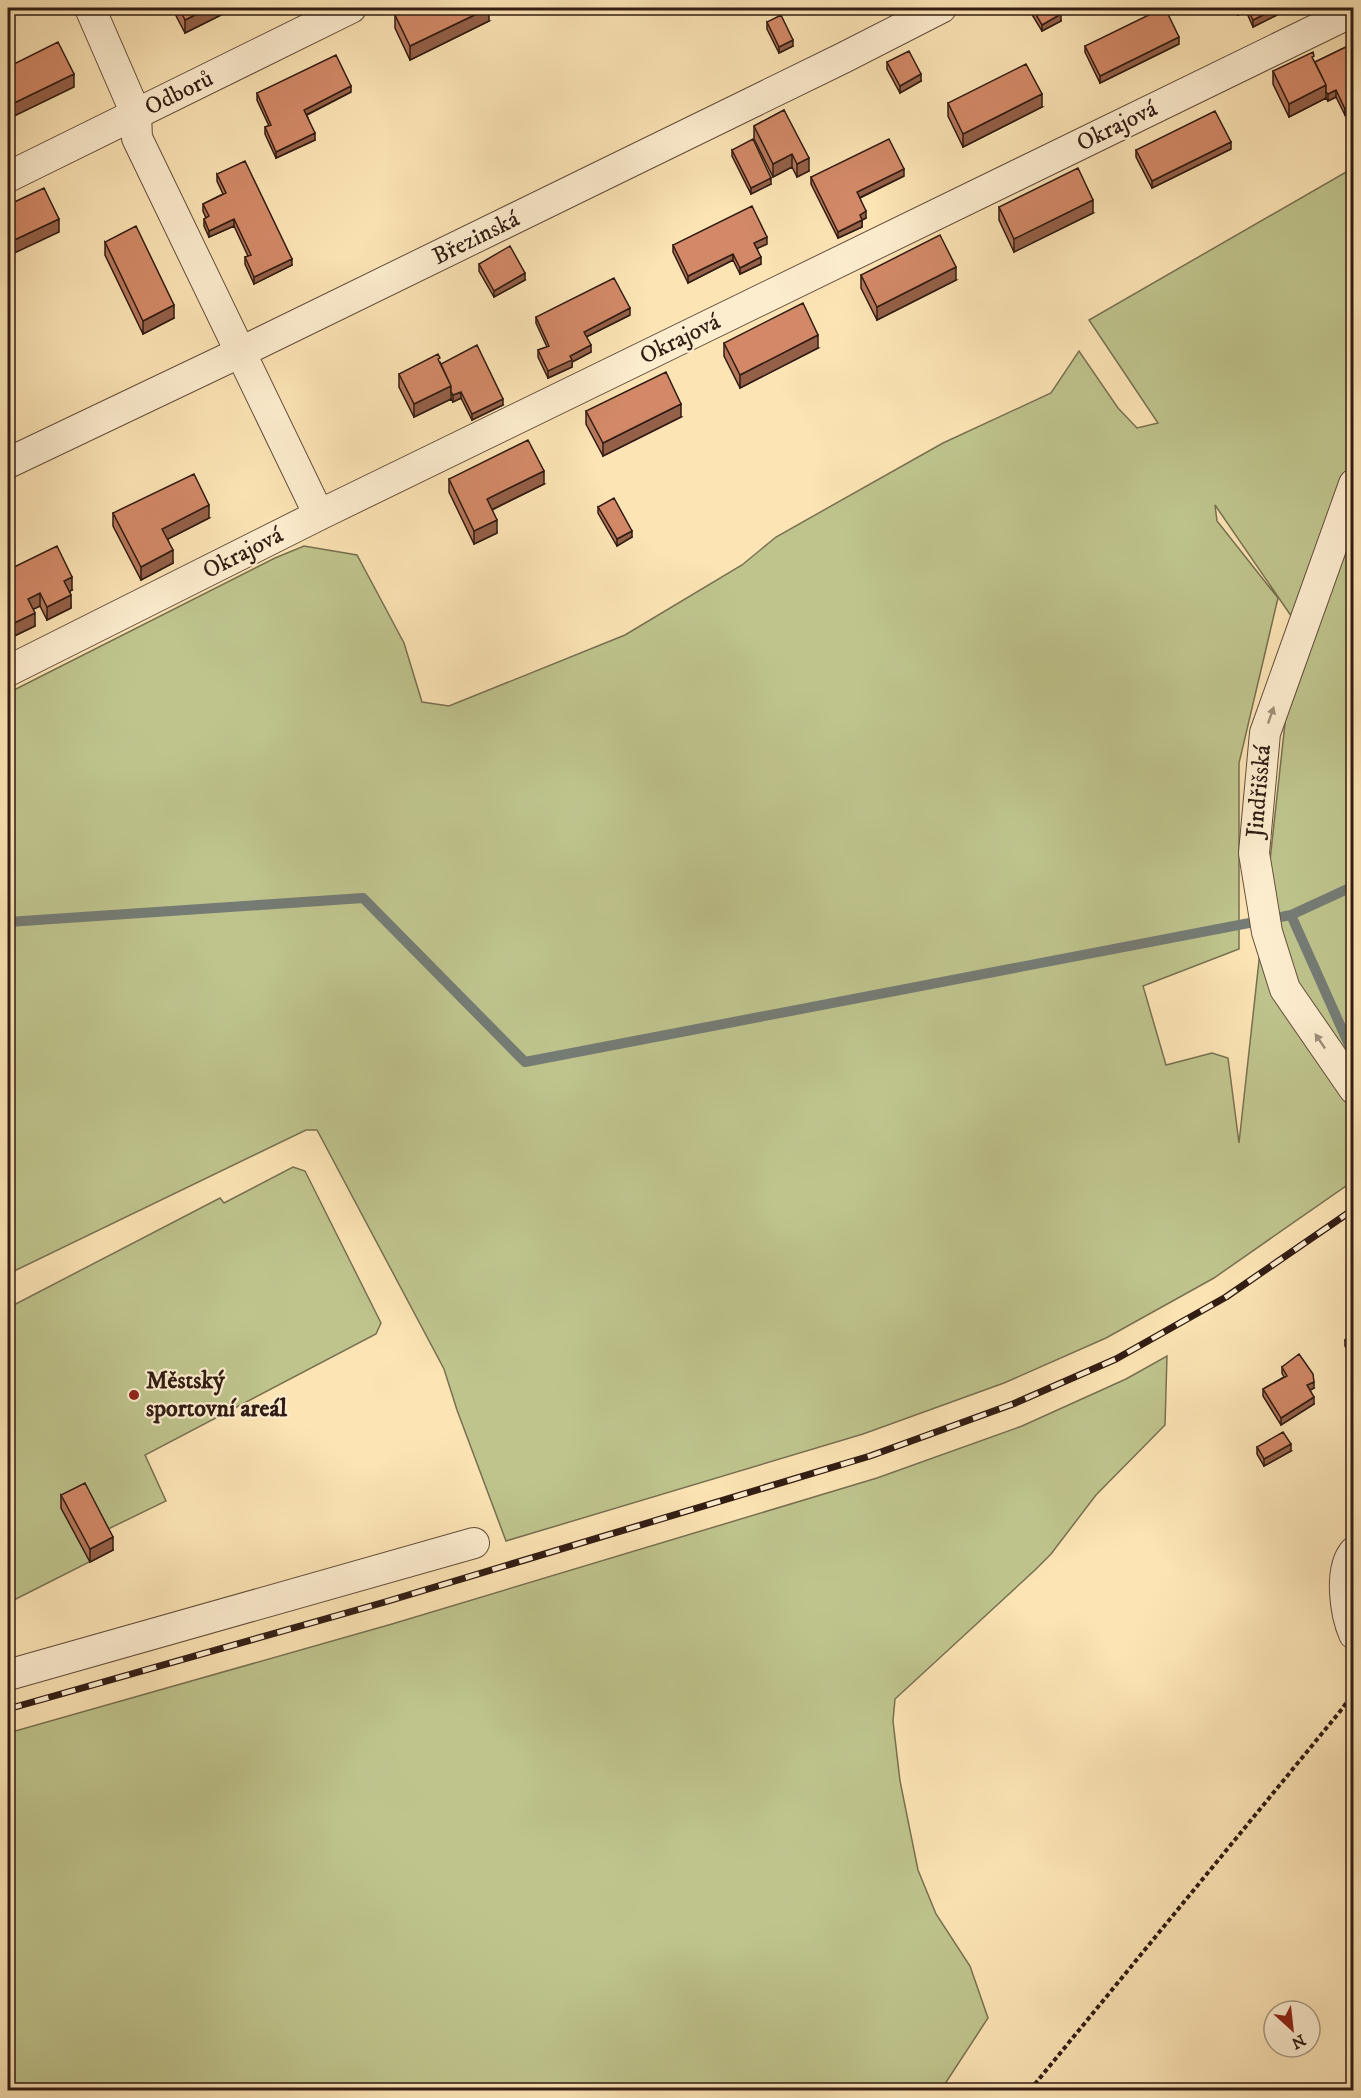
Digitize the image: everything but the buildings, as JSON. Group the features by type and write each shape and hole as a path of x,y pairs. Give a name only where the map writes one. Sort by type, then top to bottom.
{"street":[{"path":"90,8 136,114 137,138 319,515"},
{"name":"Odborů","path":"8,177 351,8"},
{"name":"Březinská","path":"8,463 832,64 941,8"},
{"name":"Okrajová","path":"8,671 319,515 1353,10"},
{"name":"Jindřišská","path":"1353,484 1265,733 1254,853 1267,932 1286,989 1353,1089"},
{"path":"8,1675 474,1543"},
{"path":"1352,1630 1345,1596 1348,1558 1353,1552"}],"path":[{"path":"1030,2091 1342,1709 1353,1692"}],"green space":[{"path":"1353,168 1353,1181 1214,1278 1106,1338 1004,1383 863,1434 506,1541 444,1369 317,1130 306,1130 8,1274 8,693 275,558 304,546 357,555 404,643 422,702 449,706 625,635 742,565 776,537 943,443 1051,393 1079,351 1118,408 1137,428 1158,423 1089,320","holes":["1215,505 1296,623 1239,1143 1228,1058 1212,1053 1166,1065 1143,986 1239,949 1239,763 1278,598 1217,521"]},
{"name":"Městský sportovní areál","path":"293,1167 305,1171 381,1323 376,1334 145,1455 166,1501 104,1531 113,1550 8,1603 8,1308 220,1198 224,1203"},
{"path":"1167,1356 1165,1425 1096,1495 1051,1554 895,1699 893,1721 900,1781 918,1870 936,1914 970,1966 988,2018 941,2090 8,2090 8,1733 392,1624 877,1478 1022,1426 1126,1379"}],"waterway":[{"path":"1291,915 1354,886"},
{"path":"8,922 363,898 525,1062 1291,915 1354,1056"}],"railway":[{"path":"8,1709 385,1602 870,1456 1013,1404 1116,1359 1226,1297 1354,1209"}],"place":[{"name":"Městský sportovní areál","path":"134,1395"}]}
